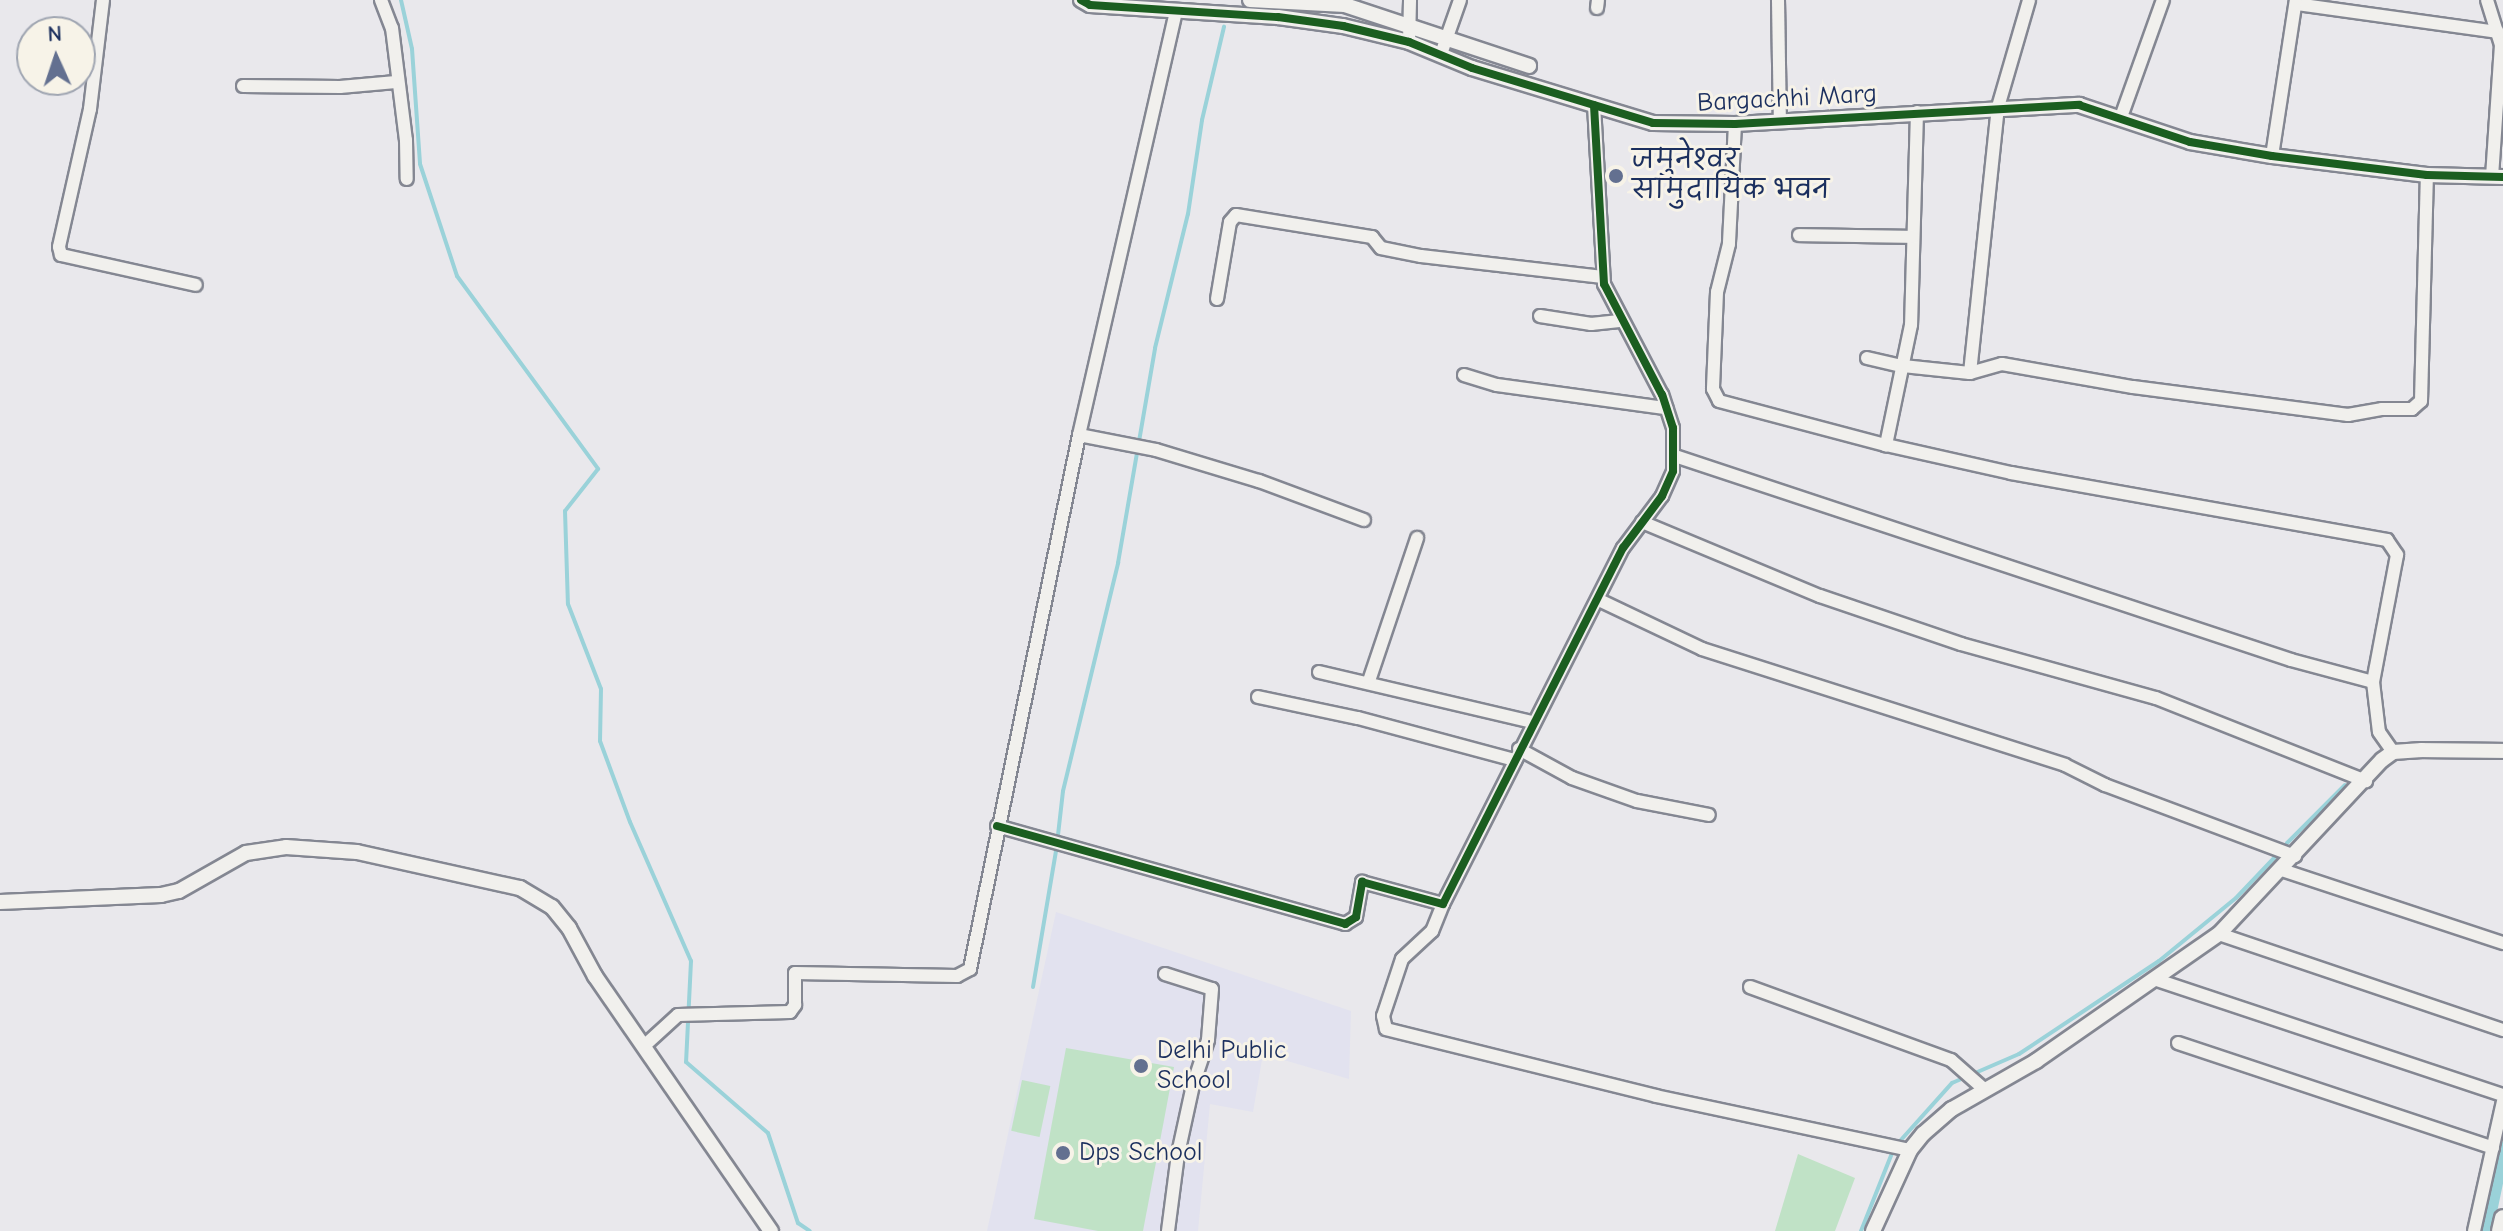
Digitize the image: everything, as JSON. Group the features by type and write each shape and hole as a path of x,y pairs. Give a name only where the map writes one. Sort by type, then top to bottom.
{"main road":[{"path":"2500,1231 2503,1218"}],"street":[{"path":"103,0 90,109 59,247 61,255 196,285"},
{"path":"381,0 392,28 396,82 406,140 407,179"},
{"name":"Bargachhi Marg","path":"1081,0 1090,5 1278,17 1343,26 1409,42 1472,68 1653,123 1735,124 1998,107 2079,105 2190,142 2272,156 2427,175 2497,176"},
{"path":"1250,0 1345,5 1529,66"},
{"path":"1409,42 1410,0"},
{"path":"1441,54 1460,0"},
{"path":"1778,0 1780,121"},
{"path":"1970,373 1998,107 2029,0"},
{"path":"2121,117 2163,0"},
{"path":"2487,0 2498,32 2501,74 2497,176"},
{"path":"2272,156 2296,2 2498,32"},
{"path":"644,1046 678,1015 787,1013 795,1005 795,973 965,974 970,969 1079,435 1176,10"},
{"path":"243,86 340,87 396,82"},
{"path":"1594,105 1603,277 1666,408 1675,456 1668,486 1623,548 1599,600 1517,754 1432,931 1402,959 1383,1016 1386,1029 1656,1096 1910,1150"},
{"path":"1886,445 1911,325 1917,112"},
{"path":"1735,124 1729,244 1717,292 1713,389 1719,401 1886,445 2011,473 2387,540 2397,555 2373,682 2379,732 2393,752"},
{"path":"1867,358 1903,366 1970,373 2002,364 2133,387 2348,415 2416,408 2421,401 2427,175"},
{"path":"1217,299 1230,222 1236,215 1372,237 1381,248 1421,256 1603,277"},
{"path":"1799,235 1913,237"},
{"path":"1540,316 1591,324 1622,321"},
{"path":"1464,375 1497,385 1666,408"},
{"path":"1079,435 1156,450 1259,481 1364,520"},
{"path":"1675,456 2276,655 2373,682"},
{"path":"1642,522 1820,596 1961,644 2156,698 2366,781"},
{"path":"1369,681 1417,538"},
{"path":"1599,600 1702,649 2065,765 2105,785 2295,856"},
{"path":"1319,672 1369,681 1533,722"},
{"path":"1258,697 1517,754 1637,801 1709,815"},
{"path":"1873,1231 1910,1150 1952,1109 2157,980 2219,934 2393,752 2456,748 2503,751"},
{"path":"997,826 1345,924 1356,917 1362,882 1443,904"},
{"path":"0,902 161,895 179,891 246,853 276,848 357,852 520,888 552,907 569,928 595,976 771,1231"},
{"path":"2282,870 2503,943"},
{"path":"2219,934 2503,1030"},
{"path":"1165,974 1212,989 1208,1040 1193,1085 1178,1154 1168,1231"},
{"path":"2157,980 2503,1098 2474,1231"},
{"path":"1750,987 1951,1060 1972,1074 1985,1090"},
{"path":"2178,1043 2493,1148"}],"shaded area":[{"name":"Delhi Public School","path":"1056,912 1351,1011 1349,1079 1263,1054 1253,1112 1210,1104 1198,1231 987,1231"}],"green space":[{"path":"1066,1048 1174,1067 1143,1231 1098,1231 1034,1219"},
{"path":"1022,1080 1050,1086 1040,1137 1011,1131"},
{"path":"1798,1154 1855,1178 1835,1231 1775,1231"}],"waterway":[{"path":"401,0 412,49 420,164 457,276 598,469 565,511 568,604 601,689 600,741 630,822 691,961 686,1062 768,1133 798,1223 810,1231"},
{"path":"1058,835 1063,791 1118,563 1155,348 1188,214 1202,120 1224,27"},
{"path":"2287,843 2345,785"},
{"path":"1033,987 1056,851"},
{"path":"1900,1141 1952,1083 2019,1054 2159,961 2236,898 2276,856"},
{"path":"2486,1231 2503,1149"},
{"path":"1861,1231 1892,1153"}],"cycle path":[{"path":"1081,0 1090,5 1278,17 1343,26 1409,42 1472,68 1653,123 1735,124 2079,105 2190,142 2272,156 2427,175 2503,177"},
{"path":"997,826 1345,924 1356,917 1362,882 1443,904 1623,548 1662,496 1673,471 1673,428 1662,395 1604,284 1594,105"}],"place":[{"name":"जमुनेश्वर सामुदायिक भवन","path":"1616,176"},
{"name":"Delhi Public School","path":"1141,1066"},
{"name":"Dps School","path":"1063,1153"}]}
